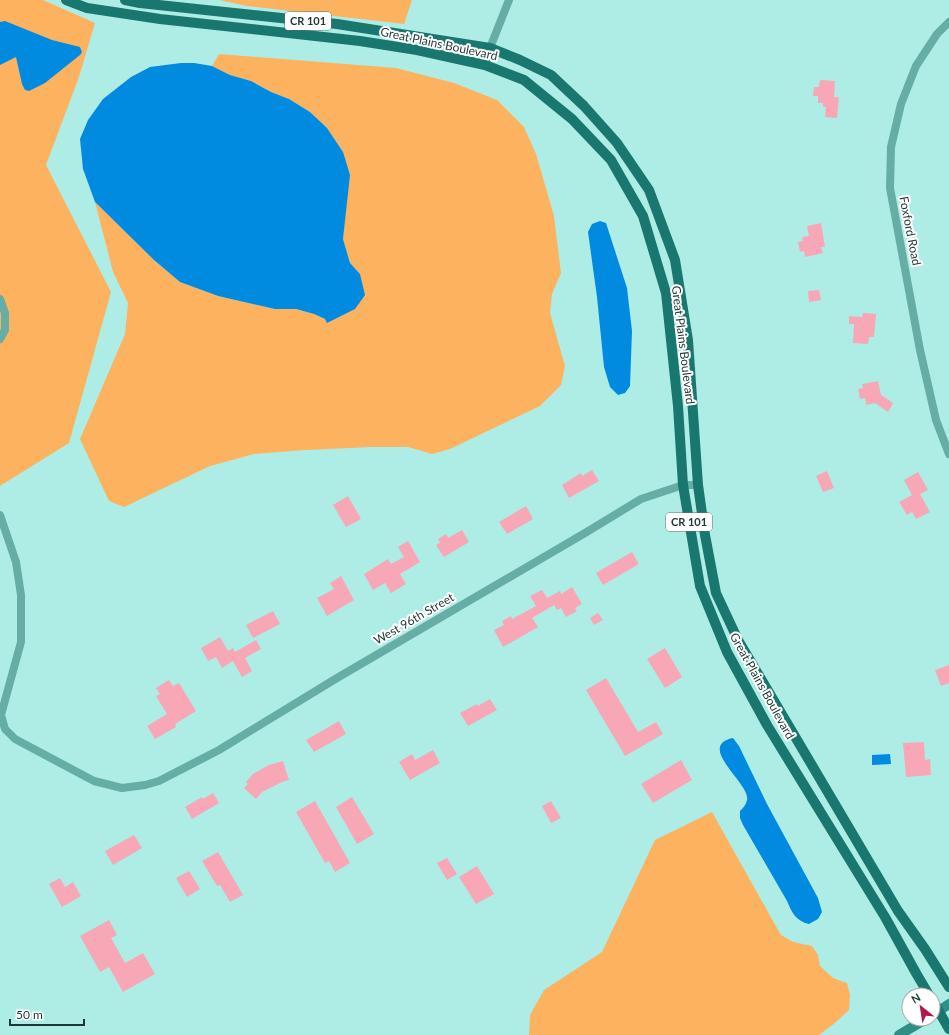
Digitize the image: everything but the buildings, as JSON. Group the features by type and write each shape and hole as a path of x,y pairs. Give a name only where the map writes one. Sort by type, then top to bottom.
{"main road":[{"name":"Great Plains Boulevard","path":"66,0 87,8 160,19 360,41 417,50 485,65 524,80 572,119 610,160 643,216 666,293 678,406 683,485 700,586 727,652 767,725 885,917 924,987"},
{"name":"Great Plains Boulevard","path":"125,0 140,3 337,24 410,34 490,48 551,75 584,106 617,143 649,190 675,260 688,340 698,485 705,535 716,593 738,640 898,911 925,949 949,987"},
{"path":"941,1019 949,1029"},
{"path":"899,1035 912,1027"}],"street":[{"path":"485,65 509,0"},
{"name":"Foxford Road","path":"949,22 937,34 916,66 901,104 891,147 890,188 920,350 936,420 949,454"},
{"path":"0,299 5,313 5,330 0,339"},
{"name":"West 96th Street","path":"0,515 16,562 21,595 21,642 1,715 5,729 15,739 94,781 122,788 146,785 159,781 219,750 337,678 641,499 683,485 698,485"}],"shaded area":[{"path":"0,0 43,0 95,23 79,77 46,165 111,292 69,443 0,486"},
{"path":"219,0 412,0 404,24 247,6"},
{"path":"219,54 396,68 454,83 497,100 524,127 536,154 554,216 561,273 552,294 550,313 565,366 561,385 540,406 450,449 432,454 408,447 372,447 254,454 210,466 124,507 109,501 80,439 125,334 128,303 113,272 95,202 154,260 180,282 218,296 275,309 296,309 314,314 325,319 328,323 360,274 350,263 343,239 343,152 327,128 310,112 289,99 271,92 251,81 230,75 212,66"},
{"path":"712,812 781,935 793,942 812,946 818,955 820,966 833,978 847,983 850,995 849,1010 819,1035 529,1035 530,1015 544,990 602,952 655,840"}],"water":[{"path":"5,21 52,40 80,47 82,52 45,83 29,91 25,90 22,84 16,57 0,65 0,22"},
{"path":"194,63 212,66 230,75 251,81 271,92 289,99 310,112 327,128 343,152 350,175 343,239 350,263 360,274 365,295 355,309 327,323 325,319 314,314 296,309 275,309 218,296 180,282 154,260 95,202 83,169 80,139 88,120 103,99 131,77 150,67"},
{"path":"600,221 606,223 627,288 632,331 630,386 625,393 618,395 610,387 604,367 597,297 588,232 592,224"},
{"path":"733,738 739,746 767,804 818,898 822,912 818,919 809,924 798,919 793,913 740,818 740,811 747,800 746,793 727,766 720,749 723,742"},
{"path":"890,754 891,764 872,765 872,755"}]}
